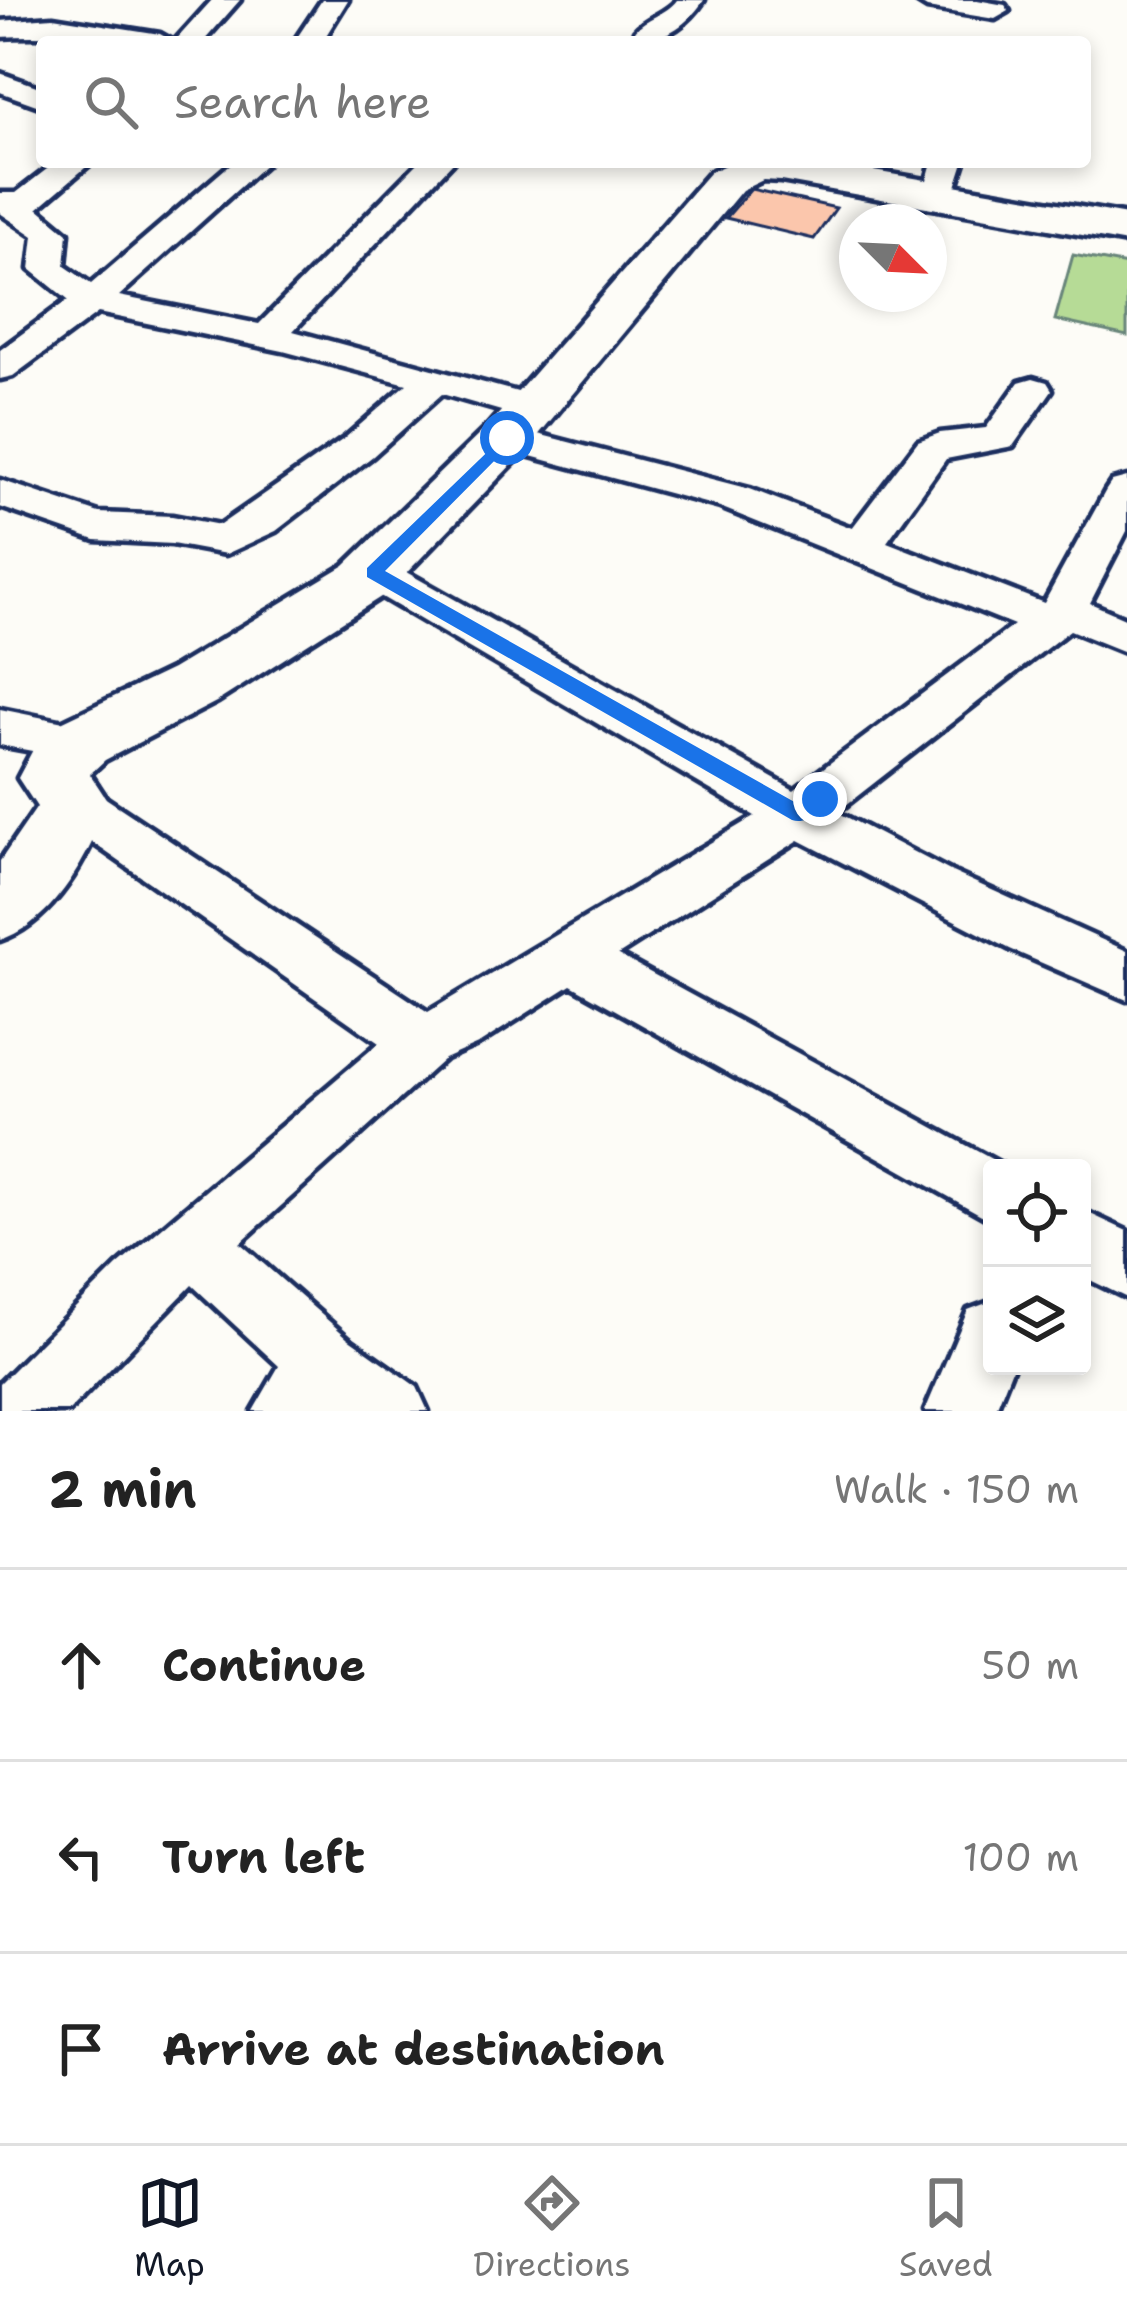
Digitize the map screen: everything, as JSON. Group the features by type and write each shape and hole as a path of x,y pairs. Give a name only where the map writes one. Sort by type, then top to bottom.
{"street":[{"path":"194,36 227,0"},
{"path":"318,36 335,0"},
{"path":"649,31 680,15 691,0"},
{"path":"927,0 997,6 987,36"},
{"path":"0,29 53,25 106,36"},
{"path":"0,82 36,96"},
{"path":"66,168 7,205 51,233 46,269 60,282 95,298 434,381 520,423 1058,617 1127,637"},
{"path":"0,368 95,298 245,168"},
{"path":"267,337 431,168"},
{"path":"0,910 38,869 64,830 77,772 195,685 374,572 520,423 726,181 755,168"},
{"path":"781,168 943,180 1127,230"},
{"path":"0,493 95,526 172,530 226,540 261,520 358,447 434,381"},
{"path":"861,547 932,450 999,438 1033,390"},
{"path":"21,1411 192,1242 423,1041 460,1025 799,814 1058,617 1127,490"},
{"path":"374,572 799,814 1030,934 1127,976"},
{"path":"1,728 77,772 423,1041"},
{"path":"568,955 983,1187"},
{"path":"192,1242 306,1387 392,1411"},
{"path":"1091,1246 1127,1266"},
{"path":"960,1411 983,1356"}],"green space":[{"path":"1073,255 1127,265 1127,336 1055,320"}],"building":[{"path":"751,189 836,208 814,239 726,218"}],"route":[{"path":"507,438 374,572 799,814 820,799"}]}
